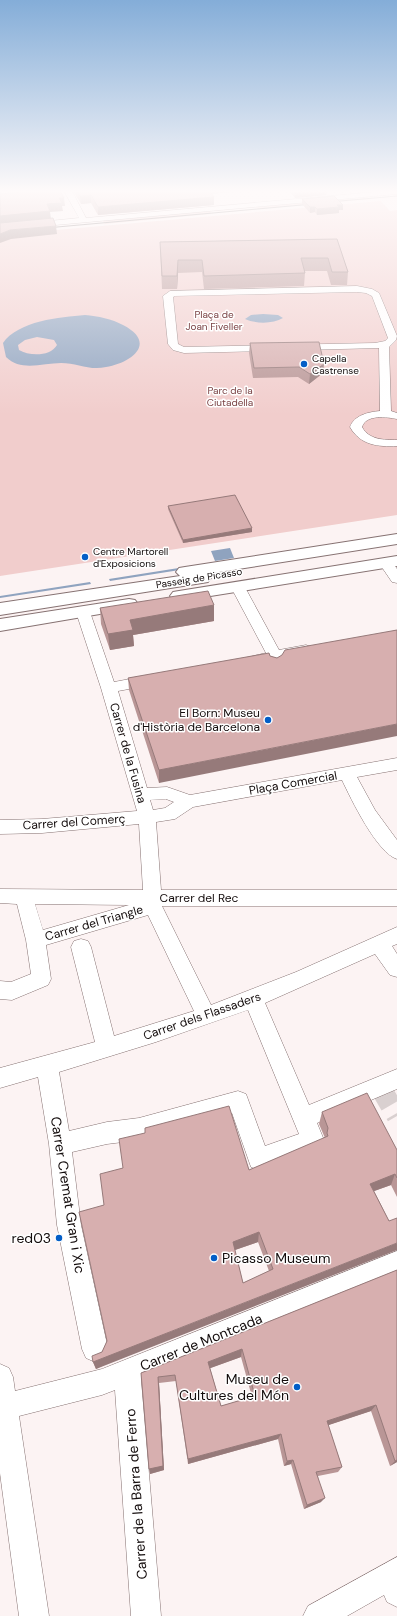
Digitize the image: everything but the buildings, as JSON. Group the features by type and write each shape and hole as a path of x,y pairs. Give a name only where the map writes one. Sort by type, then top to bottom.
{"street":[{"path":"357,289 369,291 376,295 393,338 392,341 385,344 375,346 179,349 172,344 168,296 177,292 357,289"},
{"path":"385,344 385,414"},
{"path":"397,416 385,414 372,415 361,419 357,423 356,427 362,436 373,441 397,443"},
{"path":"0,602 397,539"},
{"name":"Passeig de Picasso","path":"0,609 81,604 397,546"},
{"path":"0,625 81,604 391,562 397,579"},
{"path":"240,591 275,660"},
{"name":"Carrer de la Fusina","path":"81,604 109,688 147,817 152,902"},
{"path":"237,663 275,660 320,648"},
{"path":"109,688 162,678"},
{"name":"Plaça Comercial","path":"147,817 169,814 189,801 397,764"},
{"path":"347,774 363,808 397,852"},
{"name":"Plaça Comercial","path":"141,794 167,793 189,801"},
{"name":"Carrer del Comerç","path":"0,827 42,826 147,817"},
{"name":"Carrer del Rec","path":"0,896 152,902 397,898"},
{"path":"0,990 12,991 41,978 36,940 24,896"},
{"path":"152,902 206,1016"},
{"name":"Carrer del Triangle","path":"36,940 78,936 152,902"},
{"name":"Carrer dels Flassaders","path":"0,1078 107,1048 206,1016 335,965 397,935"},
{"path":"78,936 107,1048"},
{"path":"379,944 397,969"},
{"path":"60,1144 107,1133 139,1129 238,1101 259,1159 312,1140 254,998"},
{"name":"Carrer Cremat Gran i Xic","path":"47,1065 60,1144 69,1225 95,1349"},
{"path":"304,1119 397,1079"},
{"name":"Carrer de Montcada","path":"2,1407 102,1382 397,1263"},
{"name":"Carrer de la Barra de Ferro","path":"127,1372 146,1616"},
{"path":"0,1377 2,1407 34,1616"},
{"path":"318,1616 395,1579"}],"green space":[{"name":"Parc de la Ciutadella","path":"0,264 397,264 397,515 0,576"}],"water":[{"path":"85,315 100,317 123,325 133,332 139,339 140,345 137,351 132,357 124,361 115,365 100,368 61,363 32,366 12,362 6,357 3,343 19,330 29,325 52,319","holes":["37,337 54,340 57,345 50,352 34,354 19,350 18,345 25,340"]},
{"path":"251,315 278,315 283,318 264,323 245,319"},
{"path":"230,548 234,558 215,561 211,551"},
{"path":"204,564 205,566 110,581 109,579"},
{"path":"90,582 91,584 0,598 0,596"}],"tunnel":[{"path":"380,1087 397,1116"}],"place":[{"name":"Capella Castrense","path":"304,364"},
{"name":"Centre Martorell d'Exposicions","path":"85,557"},
{"name":"El Born: Museu d'Història de Barcelona","path":"268,720"},
{"name":"red03","path":"59,1238"},
{"name":"Picasso Museum","path":"214,1258"},
{"name":"Museu de Cultures del Món","path":"297,1387"}],"park label":[{"name":"Plaça de Joan Fiveller","path":"214,320"}]}
